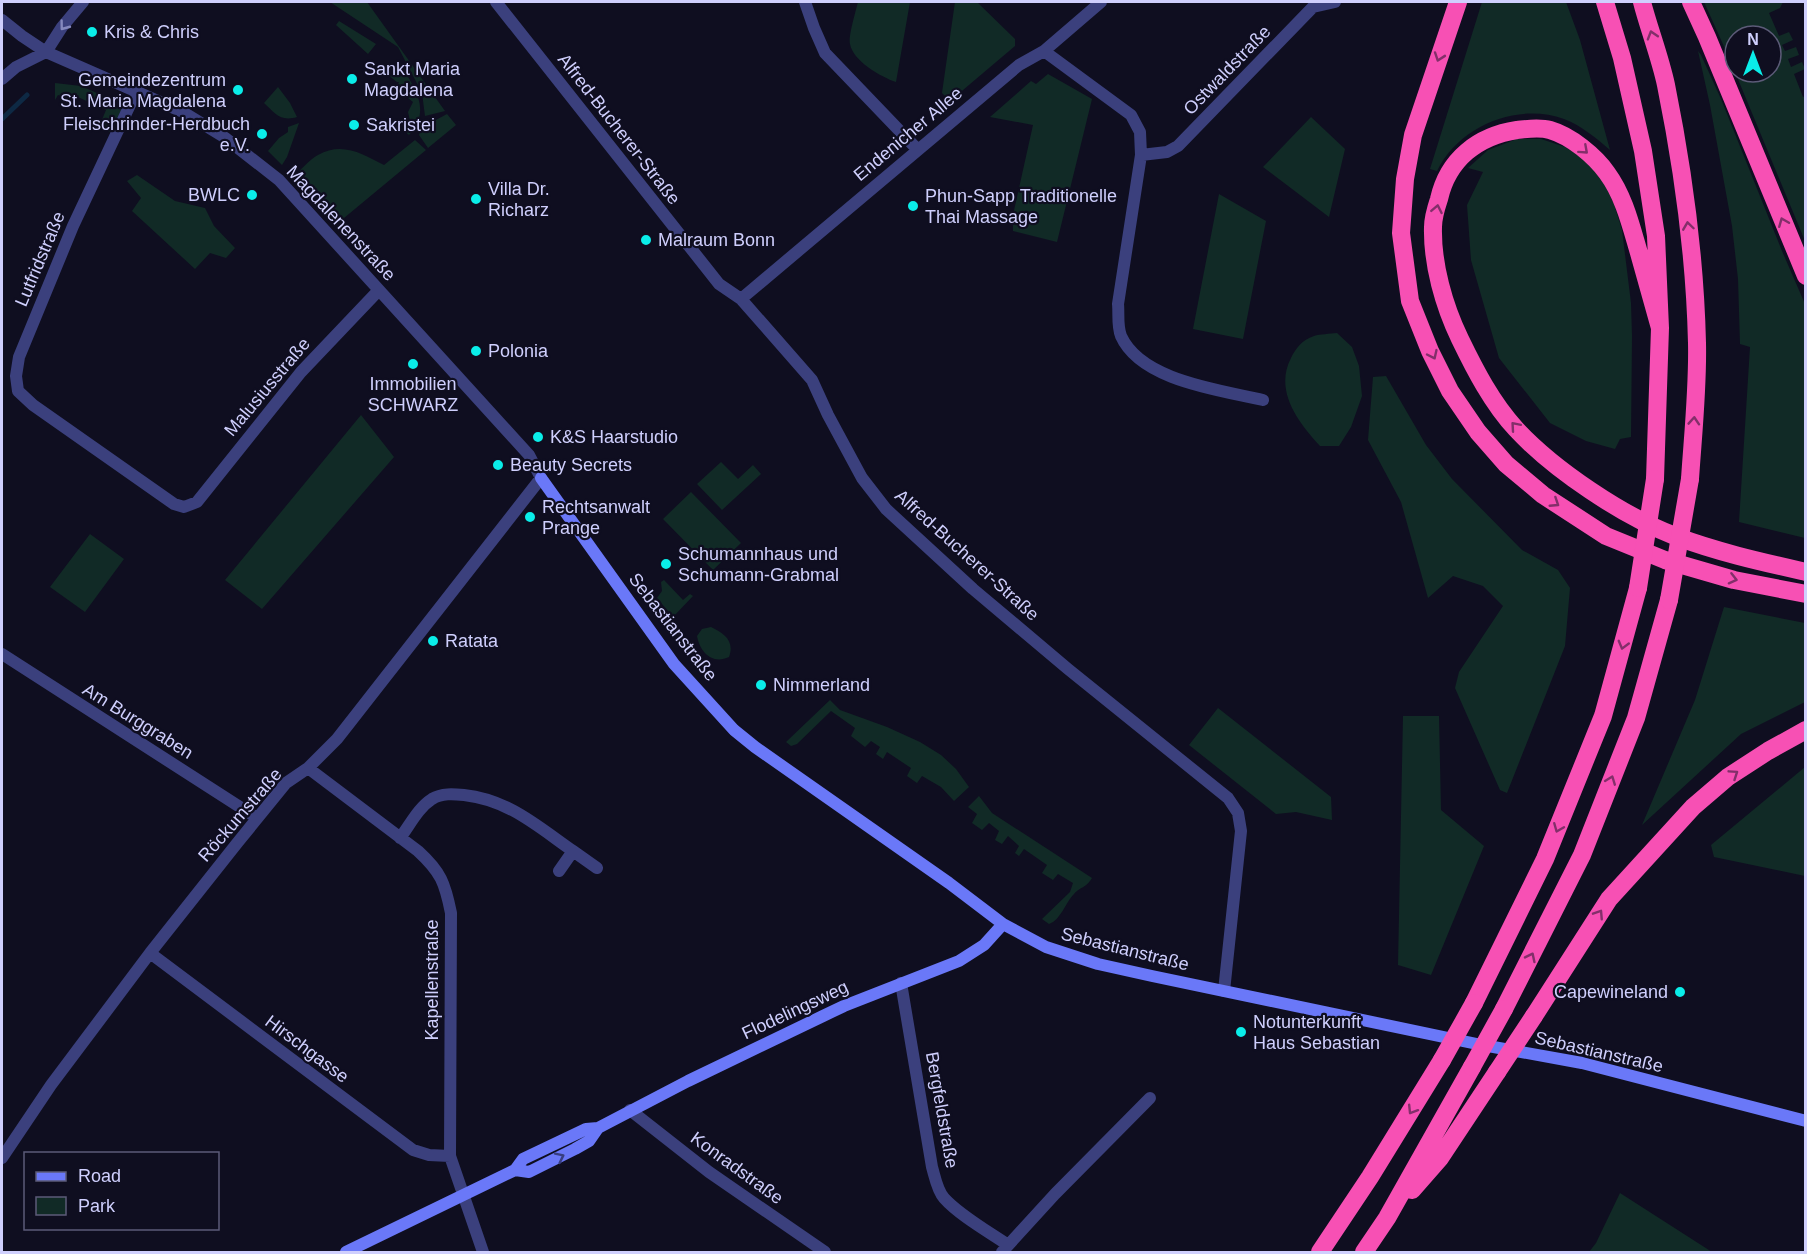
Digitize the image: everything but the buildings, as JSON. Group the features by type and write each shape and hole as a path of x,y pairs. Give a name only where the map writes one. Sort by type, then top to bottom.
{"highway":[{"path":"1458,2 1413,135 1405,178 1401,233 1410,301 1430,351 1450,391 1478,432 1506,464 1543,495 1606,536 1665,560 1734,580 1806,594"},
{"path":"1320,1252 1370,1177 1442,1060 1474,1003 1545,859 1598,728 1638,588 1655,479 1660,328 1656,236 1643,151 1622,58 1605,2"},
{"path":"1364,1252 1387,1218 1504,1009 1582,855 1636,718 1669,600 1690,479 1696,401 1697,343 1691,245 1679,157 1666,82 1642,2"},
{"path":"1691,2 1806,276"},
{"path":"1660,328 1622,199 1607,172 1579,144 1550,130 1531,128 1500,133 1481,141 1463,155 1450,171 1439,196 1433,226 1437,267 1448,314 1489,393 1515,428 1554,464 1617,508 1674,536 1740,556 1806,572"},
{"path":"1387,1218 1440,1158 1609,899 1693,807 1728,777 1806,730"}],"street":[{"path":"2,79 16,67 46,52 62,27 83,2"},
{"name":"Alfred-Bucherer-Straße","path":"496,2 719,284 741,299 813,380 828,415 862,478 886,509 973,589 1059,662 1228,798 1238,813 1241,831 1224,991"},
{"path":"805,2 825,53 918,150"},
{"name":"Endenicher Allee","path":"741,299 1019,65 1044,51 1101,2"},
{"name":"Ostwaldstraße","path":"1141,155 1167,152 1178,146 1313,7 1335,2"},
{"name":"Magdalenenstraße","path":"2,20 46,52 183,112 224,137 279,180 529,455 542,478"},
{"path":"1044,51 1131,115 1140,132 1141,155 1118,304 1122,337 1134,353 1152,369 1175,379 1263,400"},
{"name":"Lutfridstraße","path":"137,90 73,226 19,357 16,376 18,392 33,405 174,504 184,507"},
{"name":"Malusiusstraße","path":"184,507 196,502 301,372 379,290"},
{"name":"Röckumstraße","path":"2,1158 51,1085 150,953 257,818 286,783 308,768 336,739 542,478"},
{"name":"Sebastianstraße","path":"542,478 674,664 734,730 1003,924 1046,947 1098,964 1582,1064 1806,1120"},
{"name":"Am Burggraben","path":"2,654 257,818"},
{"name":"Kapellenstraße","path":"308,768 434,866 446,887 451,913 450,1156 483,1252"},
{"path":"400,838 422,808 433,799 444,794 483,798 509,807 597,868"},
{"path":"560,871 573,851"},
{"name":"Flodelingsweg","path":"346,1252 515,1170 529,1172 589,1141 598,1128 630,1110 843,1006 942,968 984,945 1003,924"},
{"name":"Hirschgasse","path":"150,953 413,1150 429,1155 450,1156"},
{"name":"Bergfeldstraße","path":"902,983 932,1167 938,1186 944,1197 1005,1249"},
{"path":"1005,1249 1055,1194 1150,1098"},
{"name":"Konradstraße","path":"630,1110 709,1172 825,1252"}],"green space":[{"path":"330,2 367,2 445,111 425,116 422,93 398,47"},
{"path":"858,2 910,2 896,82 868,67 852,50 850,36"},
{"path":"955,2 977,2 1015,39 1015,46 950,101 942,93"},
{"path":"1482,2 1566,2 1580,40 1610,150 1571,122 1546,115 1527,114 1509,116 1474,130 1447,155 1437,171 1430,169"},
{"path":"1704,2 1783,2 1780,8 1769,13 1774,24 1723,24 1723,44"},
{"path":"339,21 376,44 368,54 336,25"},
{"path":"1789,32 1793,40 1783,45 1783,34"},
{"path":"1783,47 1785,51 1796,47 1799,55 1788,59 1791,67 1802,62 1805,69 1794,74 1803,97 1805,96 1805,241 1740,84 1783,84"},
{"path":"1698,51 1721,99 1805,304 1805,538 1739,522 1750,347 1740,344 1738,279 1732,226"},
{"path":"399,62 415,89 420,107 420,116 409,135 401,128 410,121 408,112 413,102 403,94 403,88 398,84 399,82 388,75 396,67 399,68 397,66"},
{"path":"1048,74 1092,99 1057,242 1013,231 1013,215 1033,125 990,117 1031,81 1036,84"},
{"path":"55,83 81,86 124,105 110,132 99,127 106,110 67,92 64,97 58,95 55,100"},
{"path":"278,87 297,117 282,117 264,103"},
{"path":"447,114 456,125 428,148 419,135 421,128"},
{"path":"1311,117 1345,149 1329,217 1263,167"},
{"path":"299,123 282,165 268,151 279,138 288,132 288,127"},
{"path":"1517,139 1541,139 1565,147 1586,160 1605,184 1614,204 1622,230 1631,303 1632,336 1631,437 1620,439 1615,449 1586,441 1550,423 1499,358 1471,260 1467,205 1483,172 1468,168 1488,150"},
{"path":"415,140 426,150 338,223 293,177 311,160 327,151 344,149 384,165"},
{"path":"137,175 175,201 205,208 214,226 235,248 226,258 210,253 195,269 132,211 141,198 127,181"},
{"path":"1219,194 1266,221 1243,339 1193,329"},
{"path":"1337,333 1352,347 1359,366 1362,396 1351,427 1339,446 1320,446 1304,427 1291,405 1285,382 1286,370 1293,354 1303,342 1316,335"},
{"path":"1386,376 1426,445 1452,479 1522,550 1558,570 1570,588 1565,646 1507,793 1500,790 1455,688 1459,672 1503,606 1483,586 1453,576 1428,598 1401,502 1368,440 1373,377"},
{"path":"361,415 394,457 262,609 225,580"},
{"path":"721,462 738,479 753,465 761,474 722,510 697,484"},
{"path":"691,492 741,543 713,570 663,519"},
{"path":"90,534 124,559 85,612 50,587"},
{"path":"664,580 683,600 690,594 693,596 673,617 657,598 662,591 661,582"},
{"path":"1724,607 1805,623 1805,702 1741,734 1642,825 1695,700"},
{"path":"711,627 727,638 731,646 729,657 712,658 701,647 697,636 702,629"},
{"path":"830,700 840,710 887,727 920,742 941,755 956,769 969,787 954,801 941,787 922,776 917,783 907,776 911,768 887,752 883,759 876,754 880,747 871,741 865,747 851,736 855,728 831,711 797,744 791,746 786,742"},
{"path":"1218,708 1331,797 1332,820 1296,812 1276,814 1189,745"},
{"path":"1403,716 1439,716 1441,810 1484,846 1431,975 1398,965"},
{"path":"1805,767 1805,876 1714,857 1711,845"},
{"path":"979,796 992,813 1092,878 1074,894 1053,922 1049,924 1042,919 1070,892 1073,883 1058,874 1053,880 1042,873 1047,865 1024,849 1019,856 1015,853 1019,846 1008,836 1002,844 995,840 999,831 989,823 982,830 972,823 977,814 968,807"},
{"path":"1620,1193 1712,1252 1589,1252 1596,1243"}],"waterway":[{"path":"2,119 27,95"}],"place":[{"name":"Kris & Chris","path":"92,32"},
{"name":"Sankt Maria Magdalena","path":"352,79"},
{"name":"Gemeindezentrum St. Maria Magdalena","path":"238,90"},
{"name":"Sakristei","path":"354,125"},
{"name":"Fleischrinder-Herdbuch e.V.","path":"262,134"},
{"name":"BWLC","path":"252,195"},
{"name":"Villa Dr. Richarz","path":"476,199"},
{"name":"Phun-Sapp Traditionelle Thai Massage","path":"913,206"},
{"name":"Malraum Bonn","path":"646,240"},
{"name":"Polonia","path":"476,351"},
{"name":"Immobilien SCHWARZ","path":"413,364"},
{"name":"K&S Haarstudio","path":"538,437"},
{"name":"Beauty Secrets","path":"498,465"},
{"name":"Rechtsanwalt Prange","path":"530,517"},
{"name":"Schumannhaus und Schumann-Grabmal","path":"666,564"},
{"name":"Ratata","path":"433,641"},
{"name":"Nimmerland","path":"761,685"},
{"name":"Capewineland","path":"1680,992"},
{"name":"Notunterkunft Haus Sebastian","path":"1241,1032"}]}
